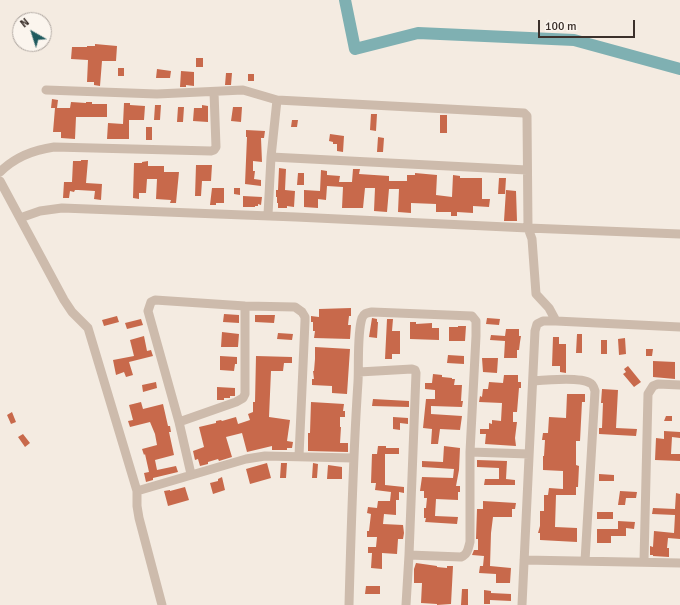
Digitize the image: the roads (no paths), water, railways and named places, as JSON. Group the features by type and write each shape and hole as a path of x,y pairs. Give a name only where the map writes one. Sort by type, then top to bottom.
{"street":[{"path":"46,90 157,94 243,90 277,100 524,113 527,116 528,228 532,239 536,294 549,308 556,321"},
{"path":"0,172 8,164 22,156 39,149 54,146 214,150 216,147 214,92"},
{"path":"268,216 271,156 277,100"},
{"path":"271,156 527,170"},
{"path":"0,181 64,300 72,312 88,328 137,491 139,518 162,605"},
{"path":"20,218 40,211 62,208 680,234"},
{"path":"192,474 148,311 149,306 156,300 162,299 245,306 295,307 299,309 305,317 299,456"},
{"path":"179,422 236,402 243,398 246,394 245,306"},
{"path":"349,605 353,458 359,372 360,327 363,316 366,313 378,312 474,317 476,321 476,336 470,452 470,542 468,551 461,557 409,555"},
{"path":"522,605 534,331 537,324 543,321 556,321 680,327"},
{"path":"359,372 412,369 416,373 406,605"},
{"path":"532,381 585,381 590,383 595,391 585,561"},
{"path":"644,561 648,394 653,386 658,384 680,385"},
{"path":"470,452 529,454"},
{"path":"137,491 252,458 266,456 353,458"},
{"path":"524,560 644,561 680,563"}],"waterway":[{"path":"345,0 355,49 418,33 574,40 680,69"}]}
